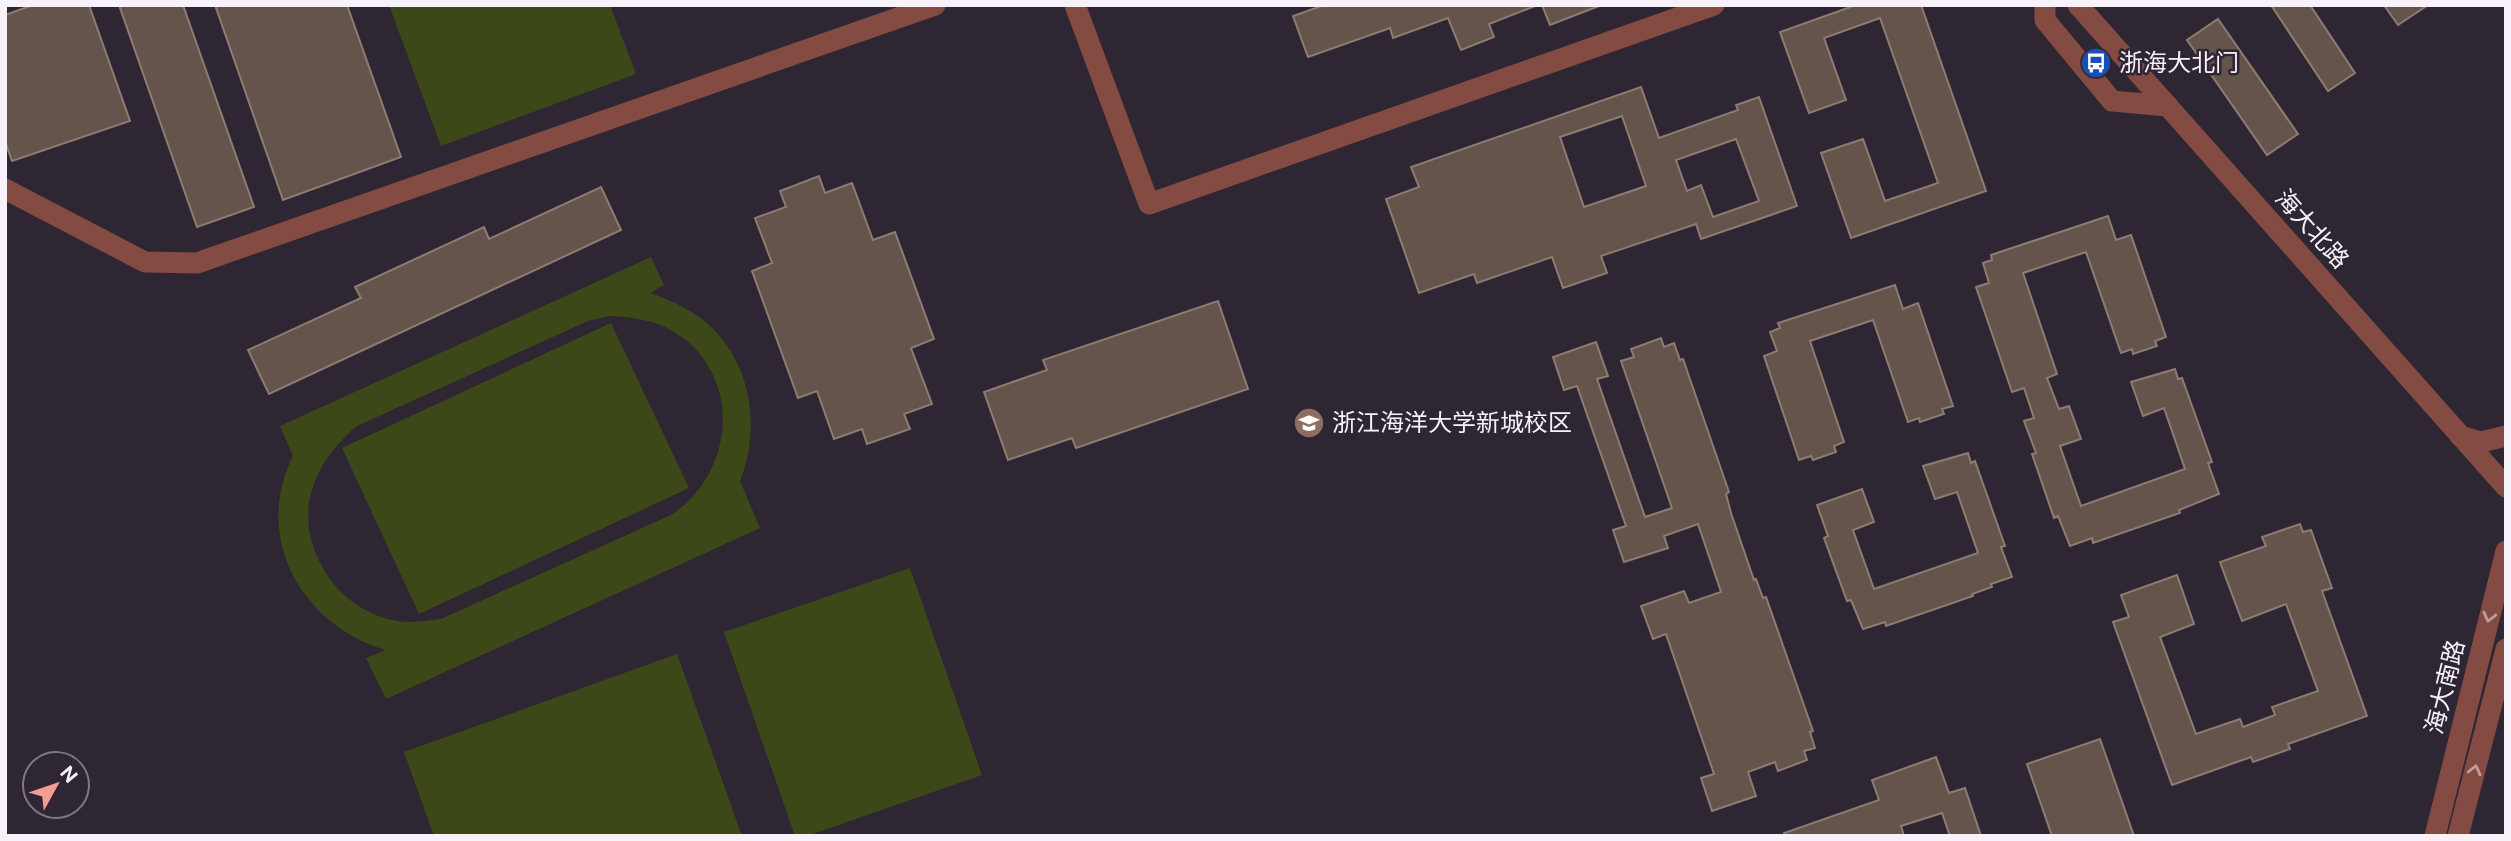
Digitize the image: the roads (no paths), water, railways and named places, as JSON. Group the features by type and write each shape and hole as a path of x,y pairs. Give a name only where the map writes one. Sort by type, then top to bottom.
{"street":[{"path":"5,189 145,262 197,263 935,5"},
{"path":"1075,5 1149,204 1714,5"},
{"path":"2045,5 2045,20 2112,101 2168,106"},
{"name":"海大北路","path":"2078,5 2506,487"},
{"path":"2460,436 2482,442 2506,436"},
{"name":"海大南路","path":"2435,836 2506,551"},
{"name":"海大南路","path":"2458,836 2506,649"}],"place":[{"name":"浙海大北门","path":"2096,63"},
{"name":"浙江海洋大学新城校区","path":"1309,423"}]}
